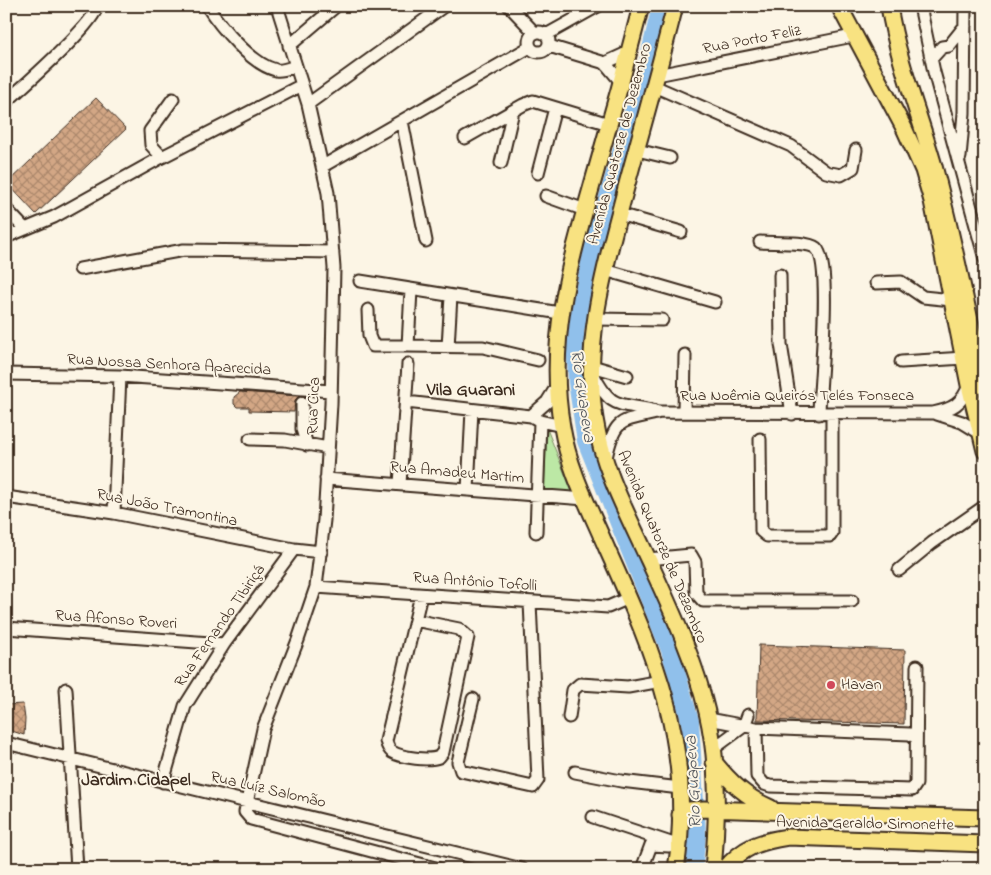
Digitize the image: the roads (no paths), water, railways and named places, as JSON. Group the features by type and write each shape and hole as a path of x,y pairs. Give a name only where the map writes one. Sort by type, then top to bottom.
{"main road":[{"name":"Avenida Quatorze de Dezembro","path":"641,6 570,264 560,313 557,386 562,426 576,480 643,628 661,681 679,757 680,788 698,811 713,869"},
{"name":"Avenida Quatorze de Dezembro","path":"675,6 605,270 595,319 591,368 595,419 605,462 629,522 648,559 698,678 709,719 713,755 698,811 680,847 676,869"},
{"path":"889,6 897,50 934,168 967,302 976,359 969,385 985,451"},
{"path":"839,7 891,104 923,170 932,202 952,300 976,359 985,388"},
{"path":"891,104 903,103 912,96"},
{"path":"713,755 738,790 780,812"},
{"name":"Avenida Geraldo Simonette","path":"698,811 807,812 985,818"},
{"path":"807,812 802,824 804,831 812,837"},
{"name":"Avenida Geraldo Simonette","path":"725,869 745,849 762,841 788,837 985,844"}],"street":[{"path":"6,102 84,27 96,11 97,6"},
{"path":"207,6 232,39 262,63 278,70 296,66"},
{"name":"Rua Cica","path":"246,801 263,729 301,632 316,587 321,552 328,448 333,252 328,193 308,104 277,6"},
{"path":"289,46 336,6"},
{"path":"308,104 444,6"},
{"path":"509,6 543,38 605,63 621,82"},
{"path":"530,47 529,39 543,38 598,6"},
{"path":"920,6 944,112 960,160 985,259"},
{"path":"960,160 964,113 965,6"},
{"path":"949,46 965,26"},
{"name":"Rua Porto Feliz","path":"656,80 853,36"},
{"path":"530,47 540,53 543,38"},
{"path":"932,58 942,47 949,46 960,52 965,60"},
{"path":"323,166 530,47"},
{"path":"605,63 629,52"},
{"path":"656,80 791,146 826,172 841,175 853,168 856,150"},
{"path":"6,237 54,217 162,157 302,85"},
{"path":"162,157 151,144 150,131 173,99"},
{"path":"465,138 533,101 609,124"},
{"path":"538,173 555,108"},
{"path":"501,163 513,111"},
{"path":"944,112 952,115 964,113"},
{"path":"402,121 426,241"},
{"path":"637,150 670,158"},
{"path":"546,196 585,210"},
{"path":"6,209 25,230"},
{"path":"619,214 681,232"},
{"path":"760,242 804,244 815,247 822,256 825,313 819,414"},
{"path":"80,269 184,250 333,252"},
{"path":"605,270 715,302"},
{"path":"780,274 781,344 792,414"},
{"path":"360,281 560,313"},
{"path":"876,283 901,282 923,297 952,300"},
{"path":"408,346 411,290"},
{"path":"448,348 450,296"},
{"path":"368,310 369,336 373,346 483,347 538,360"},
{"path":"595,319 662,320"},
{"path":"684,412 686,355"},
{"path":"901,362 976,359"},
{"path":"400,484 408,364"},
{"path":"591,368 627,376"},
{"name":"Rua Noêmia Queirós Telés Fonseca","path":"591,368 605,395 615,403 626,408 660,412 792,414 933,413 950,410 958,405 964,398 969,385"},
{"name":"Rua Nossa Senhora Aparecida","path":"6,374 120,376 330,391"},
{"path":"114,513 120,376"},
{"path":"536,532 536,419 557,386"},
{"path":"406,402 536,419 562,426"},
{"path":"302,403 302,429 307,445"},
{"path":"468,490 472,410"},
{"name":"Rua Noêmia Queirós Telés Fonseca","path":"605,462 616,426 627,419 660,412"},
{"name":"Rua Noêmia Queirós Telés Fonseca","path":"933,413 962,422 980,433"},
{"path":"760,439 761,531 767,536 830,536 832,533 832,414"},
{"path":"250,439 285,440 328,448"},
{"name":"Rua Amadeu Martim","path":"326,479 585,499"},
{"name":"Rua João Tramontina","path":"6,497 114,513 294,549 321,552"},
{"path":"899,570 985,506"},
{"name":"Rua Fernando Tibiriçá","path":"163,782 185,706 224,644 294,549"},
{"path":"648,559 691,555 695,562 696,593 703,601 852,601"},
{"name":"Rua Antônio Tofolli","path":"316,587 608,607 629,598"},
{"path":"415,620 459,629 468,636 443,752 439,757 427,760 392,752 386,741 415,620 421,595"},
{"path":"473,699 458,767 466,773 533,787 538,780 530,602"},
{"name":"Rua Afonso Roveri","path":"6,628 224,644"},
{"path":"749,723 757,776 764,784 770,786 912,790 916,784 917,666"},
{"path":"569,717 573,690 580,684 628,687 661,681"},
{"path":"66,689 77,869"},
{"path":"709,719 910,734 916,738"},
{"path":"713,755 749,723"},
{"name":"Rua Luíz Salomão","path":"6,743 522,869"},
{"path":"575,772 621,781 680,788"},
{"path":"246,801 245,812 251,819 439,869"},
{"path":"593,817 680,847"},
{"path":"642,869 651,845 680,847"}],"waterway":[{"name":"Rio Guapeva","path":"661,6 647,66 594,244 575,331 577,382 586,441 670,650 690,721 697,835 693,869"}],"place":[{"name":"Havan","path":"831,685"}],"district":[{"name":"Vila Guarani","path":"471,391"},
{"name":"Jardim Cidapel","path":"136,781"}]}
